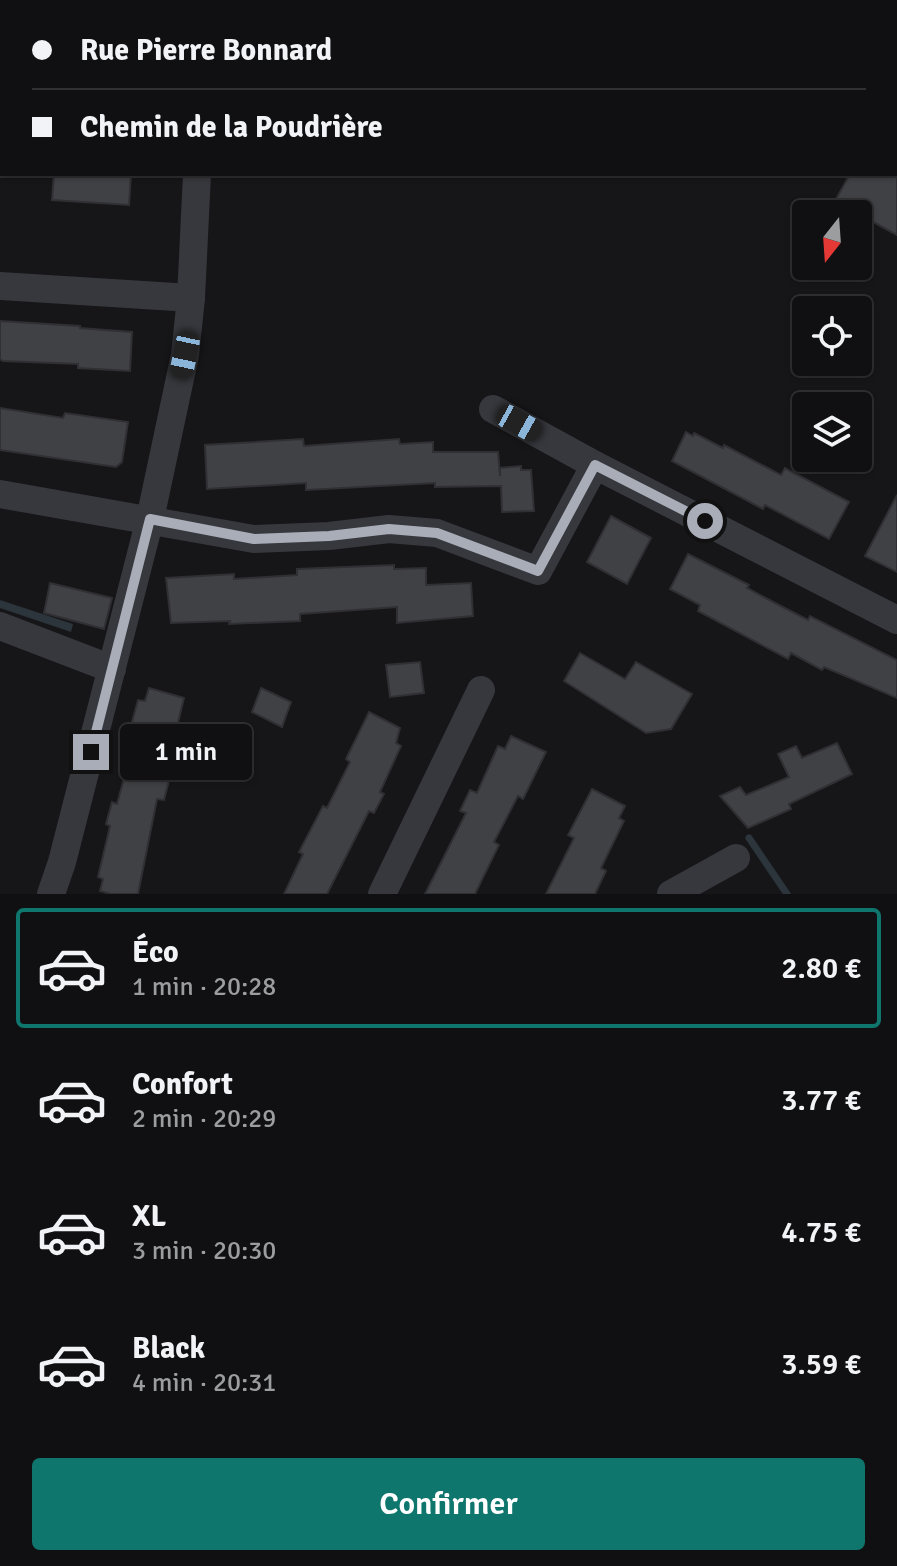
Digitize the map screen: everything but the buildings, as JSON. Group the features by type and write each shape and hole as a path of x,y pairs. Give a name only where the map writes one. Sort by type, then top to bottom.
{"street":[{"path":"51,894 62,862 150,519 185,355 197,176"},
{"path":"0,286 191,298"},
{"path":"493,409 595,465 897,620"},
{"path":"0,494 254,539 329,536 389,529 437,533 538,571 595,465"},
{"path":"0,626 112,669"},
{"path":"382,894 481,690"},
{"path":"671,894 736,858"}],"shaded area":[{"path":"0,600 73,624 71,632 0,608"}],"waterway":[{"path":"749,838 787,894"}],"route":[{"path":"91,752 150,519 254,539 329,536 389,529 437,533 538,571 595,465 705,521"}]}
